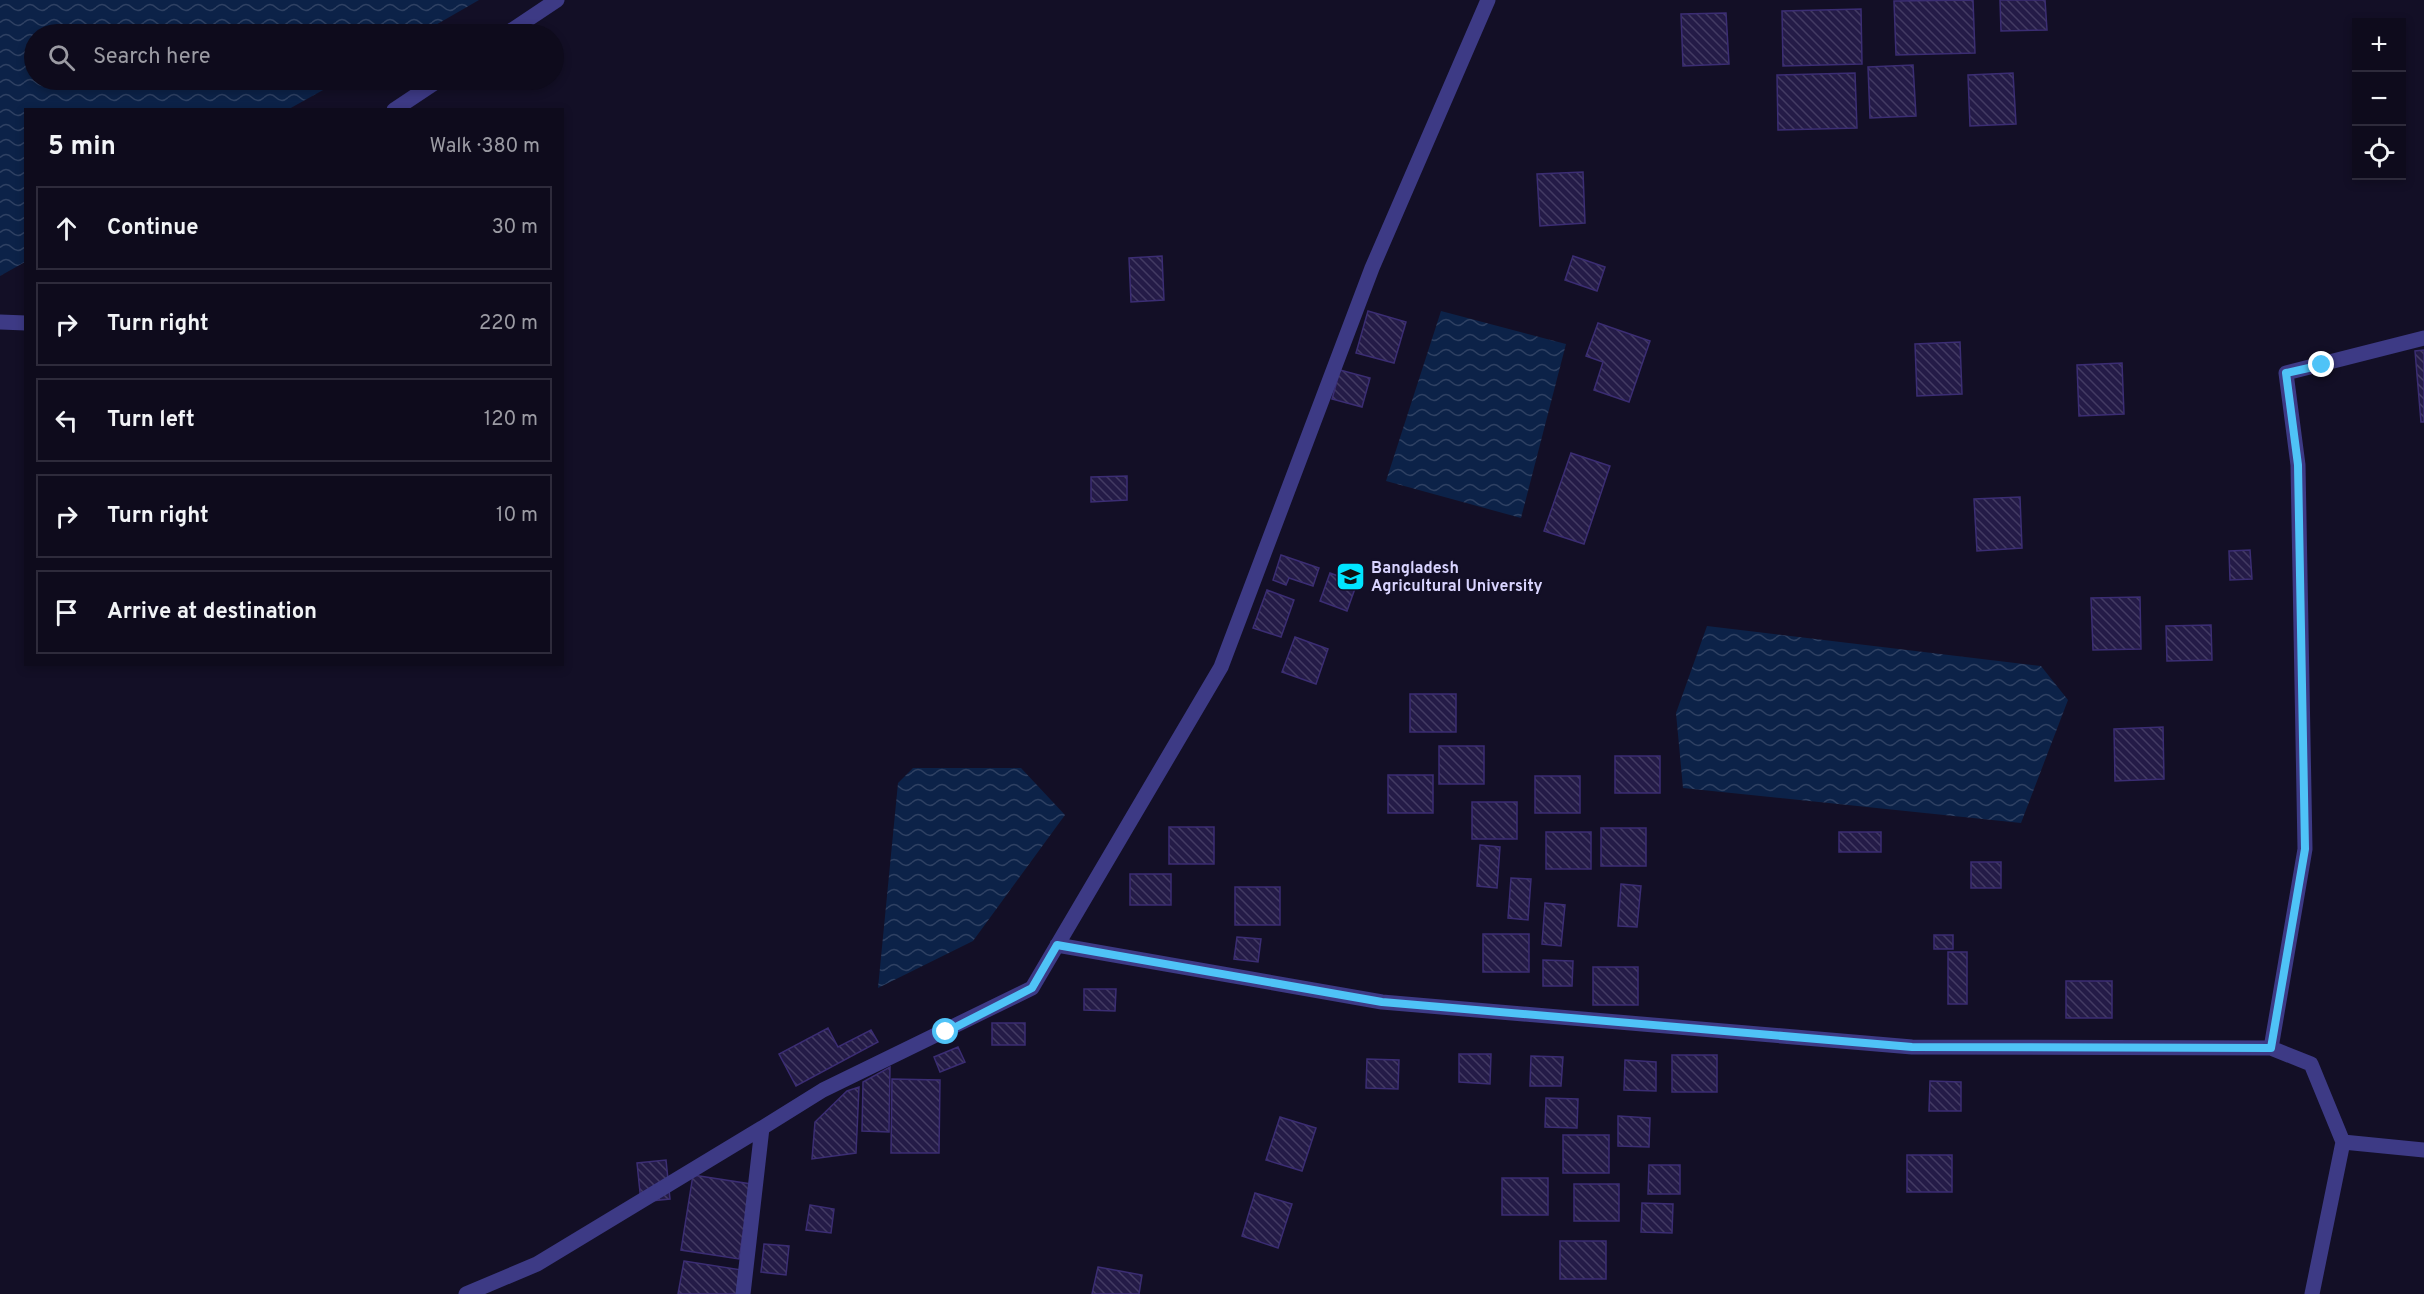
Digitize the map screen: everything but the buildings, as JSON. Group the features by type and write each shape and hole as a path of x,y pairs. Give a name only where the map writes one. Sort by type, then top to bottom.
{"street":[{"path":"521,24 557,0"},
{"path":"466,1294 537,1264 823,1090 1032,988 1221,667 1372,268 1488,0"},
{"path":"397,108 424,90"},
{"path":"0,321 24,323"},
{"path":"2271,1048 2305,849 2298,465 2286,373 2424,338"},
{"path":"1057,945 1382,1002 1912,1047 2271,1048 2311,1064 2343,1142 2312,1294"},
{"path":"743,1294 762,1128"},
{"path":"2343,1142 2424,1150"}],"water":[{"path":"0,0 479,0 437,24 24,24 24,90 323,90 291,108 24,108 24,263 0,276"},
{"path":"1441,311 1566,344 1521,518 1386,481"},
{"path":"1707,626 2041,666 2068,700 2021,823 1683,788 1676,713"},
{"path":"913,768 1021,768 1065,815 973,941 878,988 898,783"}],"place":[{"name":"Bangladesh Agricultural University","path":"1350,576"}],"route":[{"path":"946,1032 1032,988 1057,945 1382,1002 1912,1047 2271,1048 2305,849 2300,680 2298,465 2286,373 2322,365"}]}
